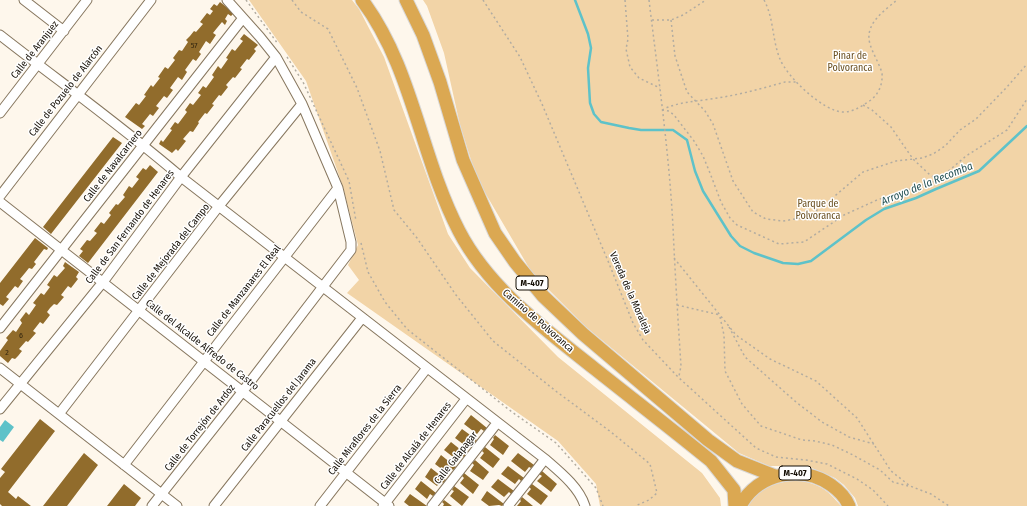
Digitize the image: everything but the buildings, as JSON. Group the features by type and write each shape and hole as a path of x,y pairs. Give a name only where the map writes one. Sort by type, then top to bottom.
{"highway":[{"name":"Camino de Polvoranca","path":"362,0 384,34 404,81 440,187 459,231 477,259 498,286 528,315 711,461 734,490 735,506"},
{"name":"Camino de Polvoranca","path":"406,0 428,48 440,82 463,160 495,233 515,262 543,296 583,334 708,440 737,461 775,476"},
{"name":"M-407","path":"740,506 744,498 758,484 775,476 792,473 808,474 824,480 838,490 850,505"}],"street":[{"path":"24,0 64,31"},
{"path":"34,8 40,0"},
{"name":"Calle de Aranjuez","path":"0,113 87,0"},
{"name":"Calle de Pozuelo de Alarcón","path":"0,196 151,0"},
{"name":"Calle de Torrejón de Ardoz","path":"152,506 243,391 351,250 351,242 338,188 280,55 227,0"},
{"name":"Calle de Navalcarnero","path":"0,328 243,18"},
{"path":"0,35 144,145 284,257 545,459 564,475 583,499 585,506"},
{"name":"Calle de San Fernando de Henares","path":"0,409 103,282 181,176 280,55"},
{"name":"Calle de Mejorada del Campo","path":"59,414 219,206 302,104"},
{"name":"Calle de Manzanares El Real","path":"124,465 338,188"},
{"name":"Calle del Alcalde Alfredo de Castro","path":"0,202 243,391 386,505"},
{"name":"Calle Paracuellos del Jarama","path":"214,506 362,318"},
{"path":"0,368 177,506"},
{"name":"Calle Miraflores de la Sierra","path":"320,506 427,368"},
{"name":"Calle de Alcalá de Henares","path":"386,505 466,399"},
{"name":"Calle Galapagar","path":"432,506 497,423"},
{"path":"508,506 545,459"}],"path":[{"path":"246,0 280,47"},
{"path":"292,0 301,12 328,29 357,88 380,151 394,210 417,238 456,295 493,341 650,464 657,493 649,500 635,506"},
{"name":"Vereda de la Moraleja","path":"483,0 520,57 545,111 633,323 643,340 678,378 756,448 776,457 827,464 857,479 873,490 888,506"},
{"path":"625,0 628,39 626,49 630,67 639,78 660,88"},
{"path":"650,0 673,226 673,258 681,366 678,378"},
{"path":"652,20 671,20 683,15 706,0"},
{"path":"764,0 771,19 775,46 780,61 790,75 824,105 842,112 854,111 870,102 878,93 882,79 879,64 869,38 871,26 897,0"},
{"path":"671,20 675,56 688,92 705,111 713,124 733,181 753,212 766,219 784,221 808,217 863,172 896,161 922,158 933,154 945,146 960,130 976,119 1027,64"},
{"path":"280,55 303,82 349,181 356,223"},
{"path":"662,110 676,104 695,100 709,100 785,82 797,82"},
{"path":"662,110 669,111 674,115 694,141 705,162 721,202 730,218 737,225 779,244 804,242 844,215 877,200 938,180 966,156 1007,130 1027,99"},
{"path":"863,105 872,110 891,127 913,159 938,180"},
{"path":"359,237 368,272 385,302 407,330 512,412 556,444 596,488 603,506"},
{"path":"673,258 736,335 770,359 816,381 857,418 891,471 910,486"},
{"path":"677,305 720,315"},
{"path":"720,315 724,335 725,371 742,404 761,426 802,440 815,441 832,446 853,454 880,470 894,482 931,494 949,506"},
{"path":"727,324 745,357 796,402 822,422 849,436 874,444"}],"green space":[{"path":"249,0 352,0 359,9 384,57 448,234 470,268 558,357 702,473 720,498 721,506 600,506 596,484 558,441 347,293 359,280 348,265 358,245 343,187 306,81"},
{"name":"Parque de Polvoranca","path":"423,0 1027,0 1027,506 858,506 855,498 844,485 835,478 807,466 769,466 739,453 586,327 532,273 477,179 460,125 444,53 427,6"},
{"path":"796,480 811,483 822,488 841,506 748,506 762,490 775,484"}],"water":[{"path":"5,420 14,427 3,442 0,440 0,427"}],"waterway":[{"name":"Arroyo de la Recomba","path":"575,0 588,34 591,48 588,68 590,103 594,114 601,122 629,128 641,130 673,130 687,140 695,171 703,191 731,236 740,246 754,253 783,263 798,264 811,261 866,220 884,209 916,198 979,171 1027,126"}],"park label":[{"name":"Pinar de Polvoranca","path":"850,62"}]}
